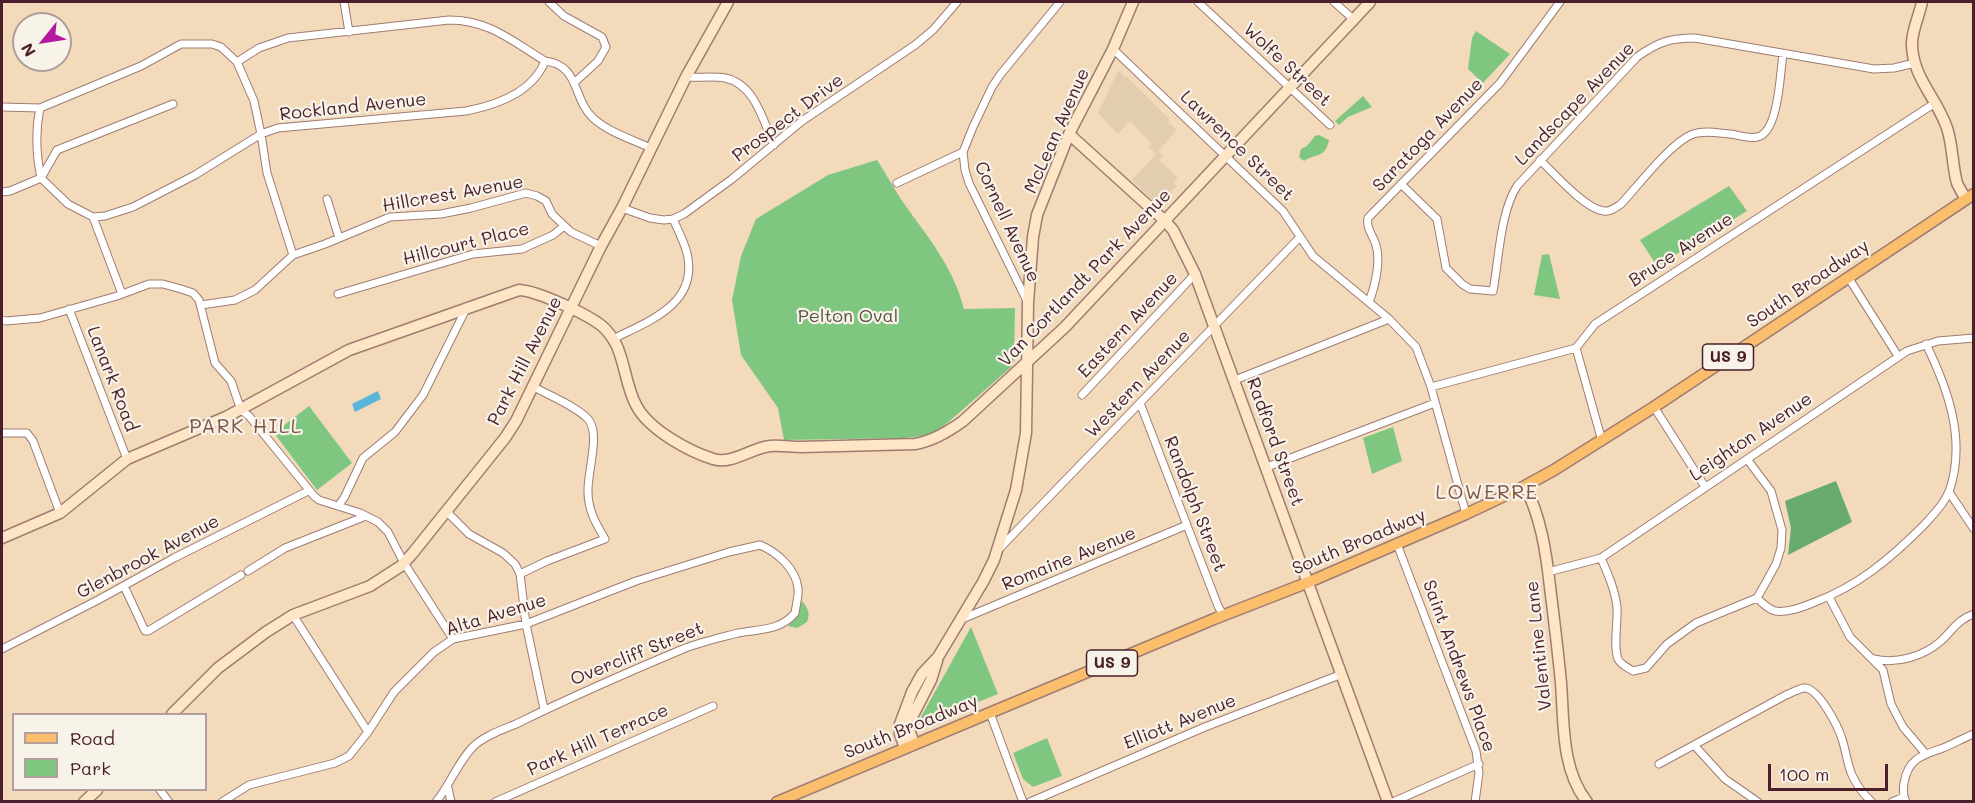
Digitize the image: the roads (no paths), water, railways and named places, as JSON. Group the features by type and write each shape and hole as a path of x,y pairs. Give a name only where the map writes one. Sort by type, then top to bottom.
{"main road":[{"name":"South Broadway","path":"777,801 1223,615 1309,582 1525,486 1602,441 1970,197"}],"street":[{"path":"344,2 349,32"},
{"path":"549,2 564,16 602,37 606,48 598,61 574,82"},
{"name":"Park Hill Avenue","path":"173,713 218,668 266,632 293,615 370,586 404,562 505,438 516,421 686,77 728,2"},
{"name":"Prospect Drive","path":"673,219 684,214 713,193 802,121 915,45 933,30 957,2"},
{"name":"Cornell Avenue","path":"1028,303 969,183 963,152 973,127 1000,75 1060,2"},
{"name":"McLean Avenue","path":"909,746 909,723 931,680 938,657 983,582 997,551 1016,490 1026,433 1028,303 1037,215 1069,134 1113,49 1133,2"},
{"name":"Wolfe Street","path":"1198,2 1330,125"},
{"path":"1334,2 1353,19"},
{"name":"Van Cortlandt Park Avenue","path":"613,339 636,406 644,416 658,430 715,460 772,445 793,447 926,442 963,421 1065,327 1370,2"},
{"name":"Saratoga Avenue","path":"1369,302 1376,286 1377,247 1367,225 1368,218 1500,83 1560,2"},
{"path":"1922,2 1914,26 1912,44 1915,63 1921,80 1948,129 1953,148 1957,184 1970,197"},
{"path":"237,62 260,48 288,38 466,20 487,25 545,61 555,62 566,68 586,110 595,120 651,148"},
{"name":"Landscape Avenue","path":"1401,184 1437,219 1446,268 1470,289 1493,291 1509,201 1517,186 1637,57 1662,42 1676,38 1695,38 1874,69 1894,68 1915,63"},
{"path":"2,107 40,108 141,66 181,44 212,44 221,47 237,62 254,101 267,173 293,255"},
{"name":"Lawrence Street","path":"1113,49 1283,211 1313,256 1389,319 1416,346 1431,387 1466,514"},
{"path":"1540,160 1583,201 1597,210 1605,212 1612,210 1621,204 1677,143 1690,135 1711,132 1749,138 1758,137 1768,131 1773,121 1783,54"},
{"name":"Rockland Avenue","path":"93,217 133,207 195,175 261,134 278,128 466,111 487,107 504,100 528,84 542,69 545,61"},
{"path":"686,77 724,78 741,84 756,104 774,145"},
{"path":"2,192 41,178 57,150 173,104"},
{"name":"Bruce Avenue","path":"1576,348 1595,324 1935,104"},
{"path":"40,108 36,127 36,144 41,178 68,204 93,217 122,294"},
{"name":"Radford Street","path":"1069,134 1166,221 1196,274 1388,801"},
{"path":"897,183 963,152"},
{"name":"Hillcrest Avenue","path":"201,305 235,300 255,290 293,255 390,217 451,212 526,193 546,201 552,214 563,227 580,238 601,246"},
{"path":"327,200 339,238"},
{"path":"2,538 60,513 127,459 241,410 349,350 519,290 537,293 601,325 613,339 672,306 684,291 689,266 687,252 673,219 650,218 622,208"},
{"name":"Hillcourt Place","path":"338,294 473,254 522,249 553,235 563,227"},
{"name":"Western Avenue","path":"997,551 1300,237"},
{"name":"Eastern Avenue","path":"1082,395 1196,274"},
{"path":"1848,277 1898,356"},
{"path":"2,320 33,319 149,284 163,284 193,293 201,305 215,363 231,381 241,410 249,416 308,491 319,500 378,522 388,532 404,562 453,639"},
{"path":"338,506 363,458 395,432 423,395 467,308"},
{"name":"Lanark Road","path":"69,309 127,459"},
{"path":"1235,380 1389,319"},
{"name":"Leighton Avenue","path":"1548,572 1601,558 1898,356 1926,344 1974,338"},
{"path":"1756,598 1770,609 1778,611 1806,606 1830,597 1863,578 1900,549 1944,502 1956,465 1956,433 1941,377 1926,344"},
{"path":"1431,387 1576,348 1602,441"},
{"path":"520,574 605,539 591,513 588,492 593,432 590,421 580,411 532,386"},
{"name":"Randolph Street","path":"1140,403 1223,615"},
{"path":"1267,467 1435,403"},
{"path":"1654,407 1705,487"},
{"path":"2,433 27,433 33,441 60,513"},
{"path":"1601,558 1616,595 1617,656 1620,662 1633,670 1646,668 1666,644 1696,623 1756,598 1776,564 1782,530 1771,491 1747,459"},
{"name":"Valentine Lane","path":"1525,486 1538,516 1548,572 1558,644 1570,769 1587,801"},
{"name":"Glenbrook Avenue","path":"2,649 174,558 308,491"},
{"path":"1949,492 1974,529"},
{"path":"446,511 469,534 503,553 515,564 520,574 526,624 544,709"},
{"path":"248,571 285,548 366,516"},
{"name":"Romaine Avenue","path":"962,619 1187,525"},
{"name":"Saint Andrews Place","path":"1396,544 1476,752 1479,764 1475,801"},
{"name":"Alta Avenue","path":"222,801 244,787 259,781 335,763 349,756 394,692 434,652 453,639 526,624 636,581 729,552 760,545 779,556 794,575 798,589 797,598"},
{"path":"124,586 145,631 148,631 241,575"},
{"path":"1830,597 1850,637 1883,670 1891,704 1903,727 1925,753"},
{"name":"Overcliff Street","path":"436,801 448,788 475,744 544,709 704,641 764,630 780,624 795,612 797,598"},
{"path":"1874,659 1887,662 1897,661 1926,651 1940,642 1958,622 1974,614"},
{"path":"293,615 368,732"},
{"name":"Elliott Avenue","path":"1030,801 1203,728 1342,674"},
{"path":"1659,764 1786,695 1805,688 1812,690 1824,705 1842,736 1853,777 1859,788 1872,801"},
{"name":"Park Hill Terrace","path":"495,801 713,706"},
{"path":"990,713 1023,801"},
{"path":"1892,801 1905,800 1903,786 1909,767 1915,760 1925,753 1974,734"},
{"path":"1694,745 1725,779 1758,801"},
{"path":"1394,801 1479,764"},
{"path":"448,788 451,801"}],"water":[{"path":"378,391 381,399 355,412 352,404"}],"district":[{"name":"PARK HILL","path":"246,427"},
{"name":"LOWERRE","path":"1487,493"}],"park label":[{"name":"Pelton Oval","path":"848,316"}]}
